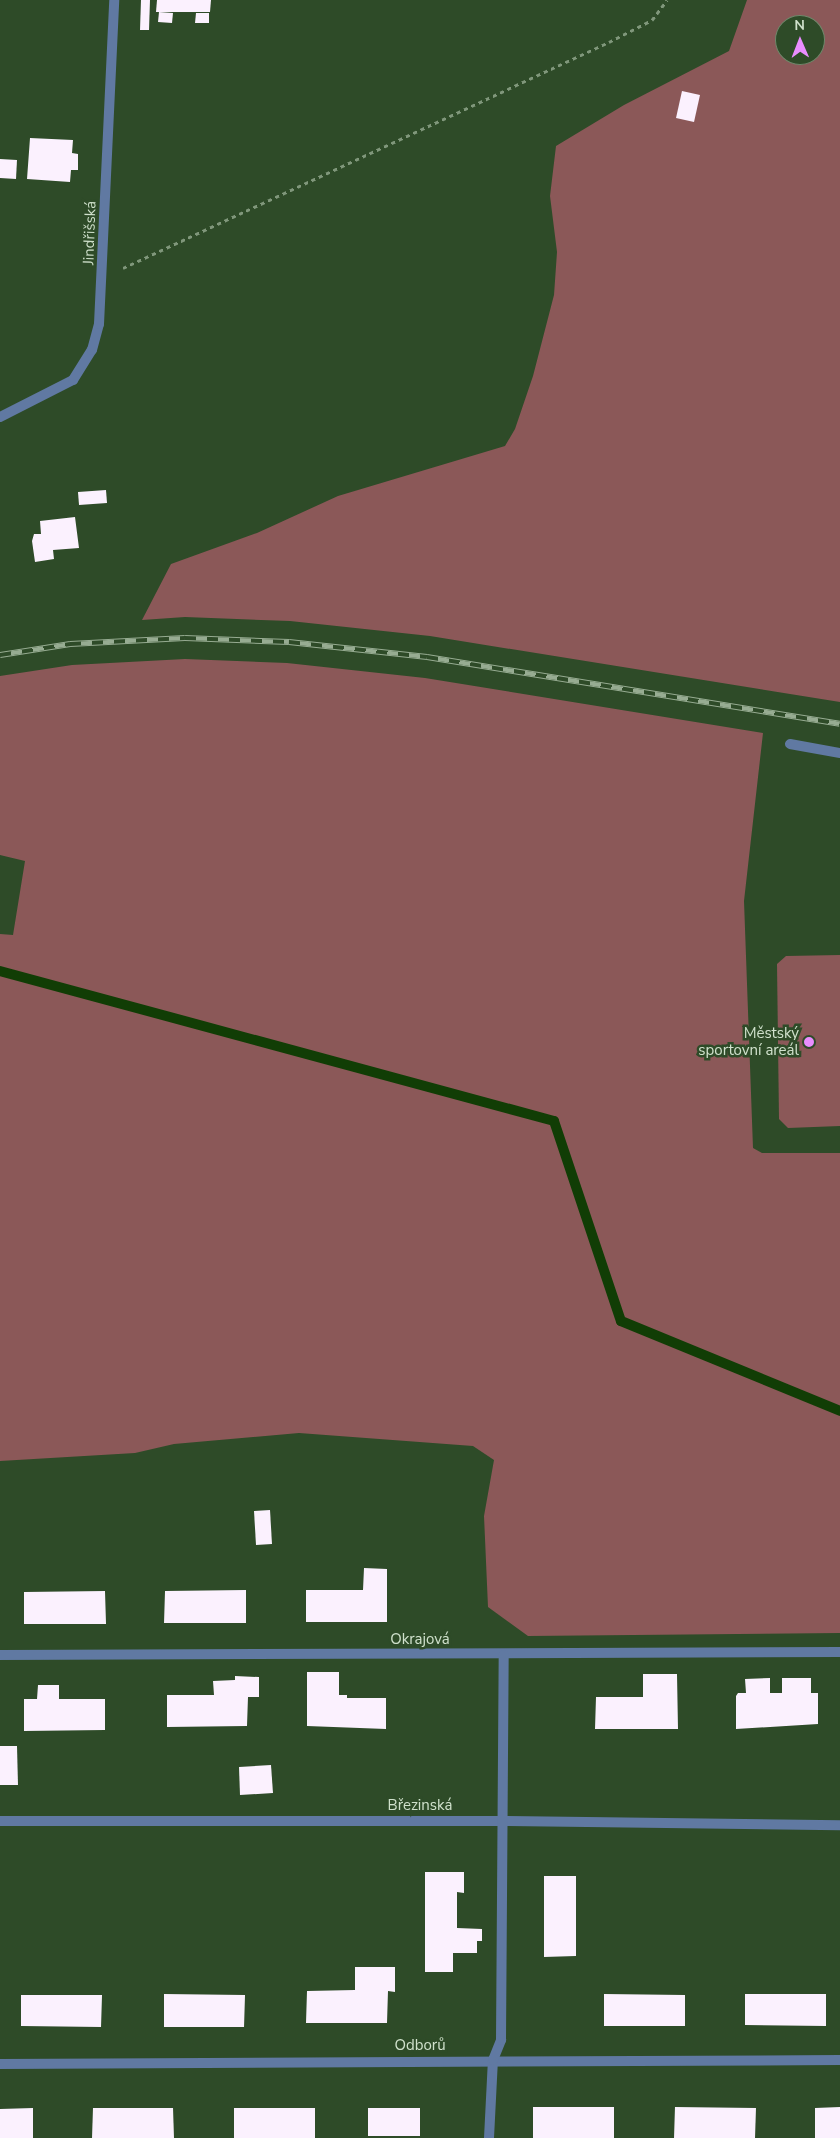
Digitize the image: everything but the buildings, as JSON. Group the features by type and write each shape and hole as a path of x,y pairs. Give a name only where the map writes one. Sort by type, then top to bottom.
{"street":[{"name":"Jindřišská","path":"0,417 73,380 92,350 99,324 103,280 114,0"},
{"path":"790,744 840,754"},
{"name":"Okrajová","path":"0,1655 504,1655 840,1652"},
{"path":"489,2138 493,2060 501,2040 504,1655"},
{"name":"Březinská","path":"0,1821 502,1821 840,1825"},
{"name":"Odborů","path":"0,2064 493,2060 840,2060"}],"path":[{"path":"103,280 140,258 609,42 652,20 667,0"}],"shaded area":[{"path":"747,0 840,0 840,702 430,636 290,621 185,617 142,620 171,564 257,533 338,496 505,446 515,429 533,376 554,295 557,252 550,196 556,146 624,105 729,51"},
{"path":"185,659 287,663 425,678 763,733 744,901 753,1148 762,1153 840,1153 840,1633 528,1636 488,1607 484,1516 494,1460 473,1446 299,1433 174,1444 135,1453 0,1461 0,934 13,935 25,861 0,855 0,676 72,665"},
{"name":"Městský sportovní areál","path":"840,955 840,1126 788,1128 779,1119 777,964 786,956"}],"waterway":[{"path":"0,971 554,1121 621,1321 840,1411"}],"railway":[{"path":"0,655 70,644 185,638 289,642 427,657 840,724"}],"place":[{"name":"Městský sportovní areál","path":"809,1042"}]}
